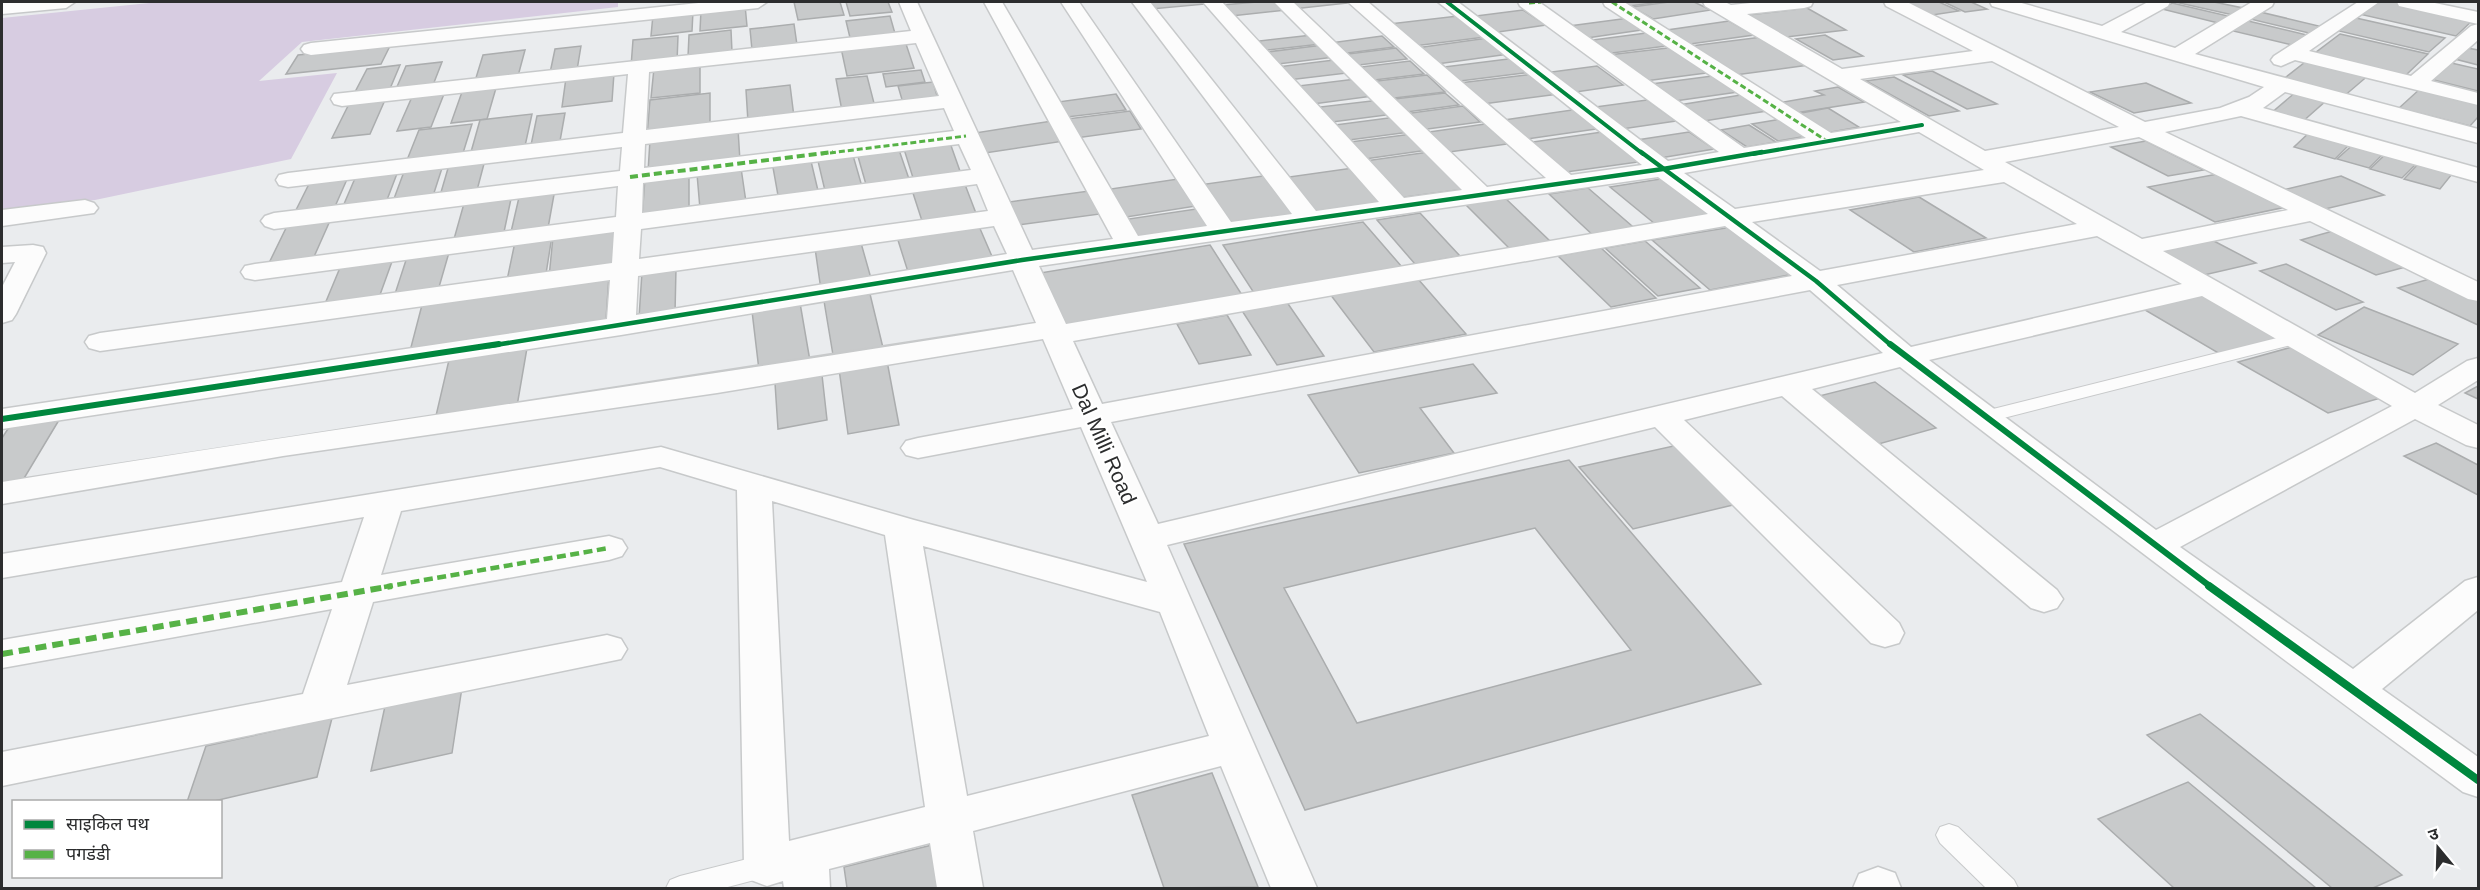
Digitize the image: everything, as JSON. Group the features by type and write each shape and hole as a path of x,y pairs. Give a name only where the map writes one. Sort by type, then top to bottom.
{"street":[{"path":"2,8 66,2"},
{"path":"311,49 758,2"},
{"name":"Dal Milli Road","path":"908,2 1092,417 1153,537 1175,603 1294,888"},
{"path":"993,2 1130,245"},
{"path":"1070,2 1224,231"},
{"path":"1141,2 1309,219"},
{"path":"1212,2 1398,207"},
{"path":"1283,2 1481,195"},
{"path":"1357,2 1566,183"},
{"path":"1447,2 1663,169 1816,281 1899,359 1984,417 2154,546 2478,780"},
{"path":"1532,2 1739,156"},
{"path":"1612,2 1827,141"},
{"path":"1720,6 1804,2"},
{"path":"1893,2 2145,131 2478,293"},
{"path":"1999,2 2255,78 2478,136"},
{"path":"2104,33 2161,2"},
{"path":"2178,55 2265,2"},
{"path":"2255,78 2370,2"},
{"path":"2406,2 2478,18"},
{"path":"1720,6 2007,174 2415,406 2478,438"},
{"path":"2415,84 2478,30"},
{"path":"342,99 922,36"},
{"path":"2292,53 2478,99"},
{"path":"1839,76 1995,54"},
{"path":"621,326 639,67"},
{"path":"1982,159 2145,131 2243,109 2281,85"},
{"path":"288,180 951,101"},
{"path":"2243,109 2478,175"},
{"path":"2,419 621,326 1022,260 1663,169 1922,125"},
{"path":"274,221 966,136"},
{"path":"2,493 283,446 717,384 1054,332 1729,218 2007,174"},
{"path":"255,272 984,176"},
{"path":"2,218 85,208"},
{"path":"2138,248 2312,213"},
{"path":"100,342 1002,217"},
{"path":"918,448 2102,227"},
{"path":"2,255 33,253 3,309"},
{"path":"1153,537 2207,287"},
{"path":"2154,546 2415,406 2478,367"},
{"path":"1788,385 2044,598"},
{"path":"1661,415 1885,633"},
{"path":"2,566 661,457 902,528 1175,603"},
{"path":"754,485 793,870 948,820 1234,747"},
{"path":"320,705 387,501"},
{"path":"902,528 960,888"},
{"path":"2,654 609,548"},
{"path":"2353,691 2478,590"},
{"path":"2,769 607,649"}],"lane":[{"path":"1984,417 2297,338"},
{"path":"1949,834 2004,888"},
{"path":"680,888 793,870"}],"shaded area":[{"path":"159,2 618,2 618,7 302,42 259,81 337,73 291,159 95,200 2,211 2,18"}],"building":[{"path":"794,2 840,2 844,15 798,20"},
{"path":"846,2 888,2 892,12 850,16"},
{"path":"1145,2 1204,2 1206,4 1151,9"},
{"path":"1279,2 1287,10 1231,16 1222,5"},
{"path":"1286,2 1345,2 1347,3 1293,9"},
{"path":"1621,2 1661,2 1629,6"},
{"path":"1669,2 1694,2 1711,10 1653,19 1632,7"},
{"path":"1905,2 1939,2 1959,11 1932,15"},
{"path":"1944,2 1971,2 1987,9 1965,12"},
{"path":"2175,2 2214,2 2243,8 2233,15"},
{"path":"2376,2 2398,2 2475,18 2456,36 2359,14"},
{"path":"2172,3 2228,16 2218,23 2162,9"},
{"path":"745,5 747,26 700,31 701,10"},
{"path":"1807,8 1846,30 1786,37 1748,15"},
{"path":"1523,10 1546,25 1498,32 1476,16"},
{"path":"693,11 692,31 651,36 653,15"},
{"path":"2256,11 2323,27 2313,34 2246,18"},
{"path":"890,16 896,37 851,42 846,21"},
{"path":"1458,16 1485,37 1414,46 1389,24"},
{"path":"1629,18 1648,29 1587,38 1569,26"},
{"path":"2356,18 2445,38 2429,52 2339,31"},
{"path":"2244,20 2307,35 2292,45 2229,30"},
{"path":"1729,21 1754,35 1690,44 1667,30"},
{"path":"794,24 797,45 752,50 750,29"},
{"path":"731,30 732,52 688,57 689,35"},
{"path":"1654,32 1674,45 1612,53 1593,40"},
{"path":"2340,34 2428,54 2406,75 2315,53"},
{"path":"1312,35 1321,44 1267,50 1259,41"},
{"path":"1825,35 1863,56 1833,60 1796,39"},
{"path":"678,36 677,62 631,67 633,40"},
{"path":"1382,36 1394,47 1340,54 1330,43"},
{"path":"1762,37 1809,65 1735,75 1691,46"},
{"path":"1488,38 1509,54 1437,64 1416,48"},
{"path":"905,41 914,68 847,76 841,48"},
{"path":"1323,45 1335,57 1278,64 1267,52"},
{"path":"390,46 381,64 286,74 298,55"},
{"path":"581,46 577,70 550,73 555,49"},
{"path":"1676,47 1714,72 1645,81 1608,55"},
{"path":"1396,48 1407,59 1351,66 1340,55"},
{"path":"2467,48 2478,50 2478,65 2455,59"},
{"path":"525,50 518,76 475,81 483,55"},
{"path":"1516,58 1533,72 1460,81 1444,67"},
{"path":"2309,59 2370,74 2343,97 2281,81"},
{"path":"1334,60 1347,73 1288,80 1277,67"},
{"path":"1410,61 1424,74 1366,81 1353,68"},
{"path":"442,62 433,85 396,89 406,66"},
{"path":"2447,62 2478,69 2478,91 2430,79"},
{"path":"700,63 700,93 651,98 654,68"},
{"path":"400,65 389,91 354,94 367,69"},
{"path":"1597,66 1623,85 1569,93 1544,73"},
{"path":"921,70 925,82 886,87 883,74"},
{"path":"1932,71 1997,104 1967,109 1903,75"},
{"path":"614,73 612,101 562,107 566,78"},
{"path":"1534,74 1559,94 1483,104 1459,83"},
{"path":"1427,75 1445,92 1386,99 1369,82"},
{"path":"1720,75 1745,91 1675,101 1651,84"},
{"path":"867,76 875,107 842,111 836,79"},
{"path":"1894,77 1959,111 1929,116 1866,81"},
{"path":"1356,79 1373,96 1313,104 1298,86"},
{"path":"933,82 938,99 903,103 898,86"},
{"path":"2146,83 2191,103 2134,113 2090,92"},
{"path":"790,85 794,117 748,122 746,90"},
{"path":"1838,87 1864,102 1795,113 1778,103 1824,95 1815,91"},
{"path":"496,88 487,119 451,123 462,92"},
{"path":"2421,88 2478,102 2478,117 2470,126 2399,108"},
{"path":"2297,91 2328,99 2301,123 2270,114"},
{"path":"710,93 710,127 647,135 650,100"},
{"path":"1445,93 1459,105 1399,113 1386,100"},
{"path":"444,94 431,127 397,131 412,97"},
{"path":"1116,94 1126,110 1067,117 1058,102"},
{"path":"1747,94 1773,110 1704,121 1679,105"},
{"path":"385,100 370,134 332,138 349,104"},
{"path":"1380,100 1394,114 1332,122 1320,107"},
{"path":"1647,100 1676,121 1615,130 1588,108"},
{"path":"1463,106 1480,122 1420,130 1404,114"},
{"path":"1828,108 1859,127 1826,133 1796,114"},
{"path":"1579,109 1603,128 1527,139 1504,120"},
{"path":"1130,111 1141,129 1076,138 1067,119"},
{"path":"565,113 560,141 531,145 537,116"},
{"path":"532,114 525,146 471,152 480,120"},
{"path":"1396,117 1410,132 1349,140 1335,125"},
{"path":"1787,118 1813,135 1778,141 1752,124"},
{"path":"1052,121 1064,141 985,153 975,133"},
{"path":"472,124 463,153 407,160 419,130"},
{"path":"1485,124 1507,144 1442,153 1422,133"},
{"path":"1749,125 1776,142 1747,147 1721,130"},
{"path":"738,129 740,161 648,172 650,140"},
{"path":"2312,130 2353,141 2335,159 2294,147"},
{"path":"1609,131 1645,161 1559,173 1526,143"},
{"path":"1689,132 1714,149 1654,159 1630,141"},
{"path":"1412,134 1428,150 1365,159 1350,142"},
{"path":"949,140 961,174 914,181 903,146"},
{"path":"2146,141 2204,170 2168,176 2111,147"},
{"path":"2356,142 2387,150 2369,168 2337,159"},
{"path":"898,147 910,182 867,188 857,153"},
{"path":"2389,151 2420,160 2402,178 2370,169"},
{"path":"852,152 863,190 826,195 817,157"},
{"path":"1429,152 1465,189 1398,198 1365,161"},
{"path":"810,157 819,195 779,201 772,162"},
{"path":"485,160 476,194 439,199 449,165"},
{"path":"2422,160 2456,169 2440,189 2404,179"},
{"path":"443,165 432,199 392,204 405,169"},
{"path":"741,168 746,202 700,209 697,174"},
{"path":"1353,168 1383,202 1309,213 1282,178"},
{"path":"398,171 385,205 341,211 356,176"},
{"path":"689,172 689,212 642,218 645,178"},
{"path":"2223,173 2291,206 2215,222 2148,187"},
{"path":"1270,175 1300,215 1225,226 1199,185"},
{"path":"2341,176 2384,195 2325,209 2283,190"},
{"path":"348,177 333,211 293,216 310,182"},
{"path":"1667,178 1719,218 1660,228 1610,187"},
{"path":"1178,179 1196,206 1120,218 1104,190"},
{"path":"964,182 977,216 923,224 912,190"},
{"path":"1588,188 1639,232 1597,239 1549,194"},
{"path":"555,189 548,228 511,232 520,193"},
{"path":"1089,191 1100,214 1011,226 1002,203"},
{"path":"512,194 504,232 454,239 465,200"},
{"path":"1504,197 1550,241 1509,248 1465,204"},
{"path":"1919,197 1986,238 1914,252 1850,210"},
{"path":"1203,208 1215,226 1132,238 1122,220"},
{"path":"1420,213 1460,256 1415,264 1377,220"},
{"path":"333,214 313,259 268,265 290,220"},
{"path":"1363,222 1402,267 1254,293 1223,245"},
{"path":"978,224 994,261 909,275 897,237"},
{"path":"619,227 617,266 549,277 553,237"},
{"path":"1732,227 1794,274 1710,290 1652,240"},
{"path":"2333,231 2409,266 2376,275 2301,240"},
{"path":"552,236 545,280 506,285 515,242"},
{"path":"2210,239 2256,263 2204,275 2159,250"},
{"path":"1645,241 1700,288 1658,296 1605,248"},
{"path":"861,243 872,282 821,290 815,248"},
{"path":"1210,245 1242,295 1062,325 1040,273"},
{"path":"1601,248 1656,298 1611,307 1558,256"},
{"path":"450,249 437,294 393,300 408,254"},
{"path":"394,256 377,303 322,311 342,263"},
{"path":"2286,264 2363,302 2336,310 2260,271"},
{"path":"676,268 675,313 639,318 642,272"},
{"path":"609,276 606,320 410,351 422,305"},
{"path":"2433,278 2478,298 2478,325 2398,288"},
{"path":"1418,279 1466,334 1374,352 1330,294"},
{"path":"2203,291 2285,336 2220,354 2140,307"},
{"path":"870,294 884,352 834,361 824,301"},
{"path":"1284,298 1324,356 1277,365 1239,306"},
{"path":"800,303 810,361 759,370 752,311"},
{"path":"2364,307 2458,344 2413,375 2318,335"},
{"path":"1227,315 1251,355 1199,364 1177,324"},
{"path":"2292,347 2384,397 2328,413 2238,362"},
{"path":"527,348 517,406 435,420 449,360"},
{"path":"887,361 899,425 848,434 839,369"},
{"path":"1473,364 1497,393 1420,408 1454,453 1359,473 1308,395"},
{"path":"822,375 827,420 778,429 775,383"},
{"path":"1875,382 1936,428 1875,445 1815,397"},
{"path":"2478,386 2478,399 2465,393"},
{"path":"65,410 23,480 2,484 2,438 15,418"},
{"path":"2436,443 2478,465 2478,495 2404,456"},
{"path":"1678,445 1737,504 1633,529 1579,467"},
{"path":"1569,460 1761,684 1305,810 1184,544","holes":["1535,528 1631,650 1357,723 1284,588"]},
{"path":"463,681 452,753 371,771 387,697"},
{"path":"2200,714 2402,875 2373,888 2332,888 2147,735"},
{"path":"332,718 317,777 219,800 188,800 206,746"},
{"path":"1212,773 1258,887 1164,888 1132,795"},
{"path":"2188,782 2316,888 2174,888 2098,819"},
{"path":"936,844 944,888 847,888 844,867"}],"marked path":[{"path":"1529,3 1541,2"},
{"path":"1612,2 1827,141"},
{"path":"630,177 966,136"},
{"path":"2,654 609,548"}],"cycle path":[{"path":"1447,2 1663,169 1816,281 1905,357 2154,546 2478,780"},
{"path":"2,419 621,326 1022,260 1663,169 1922,125"}]}
